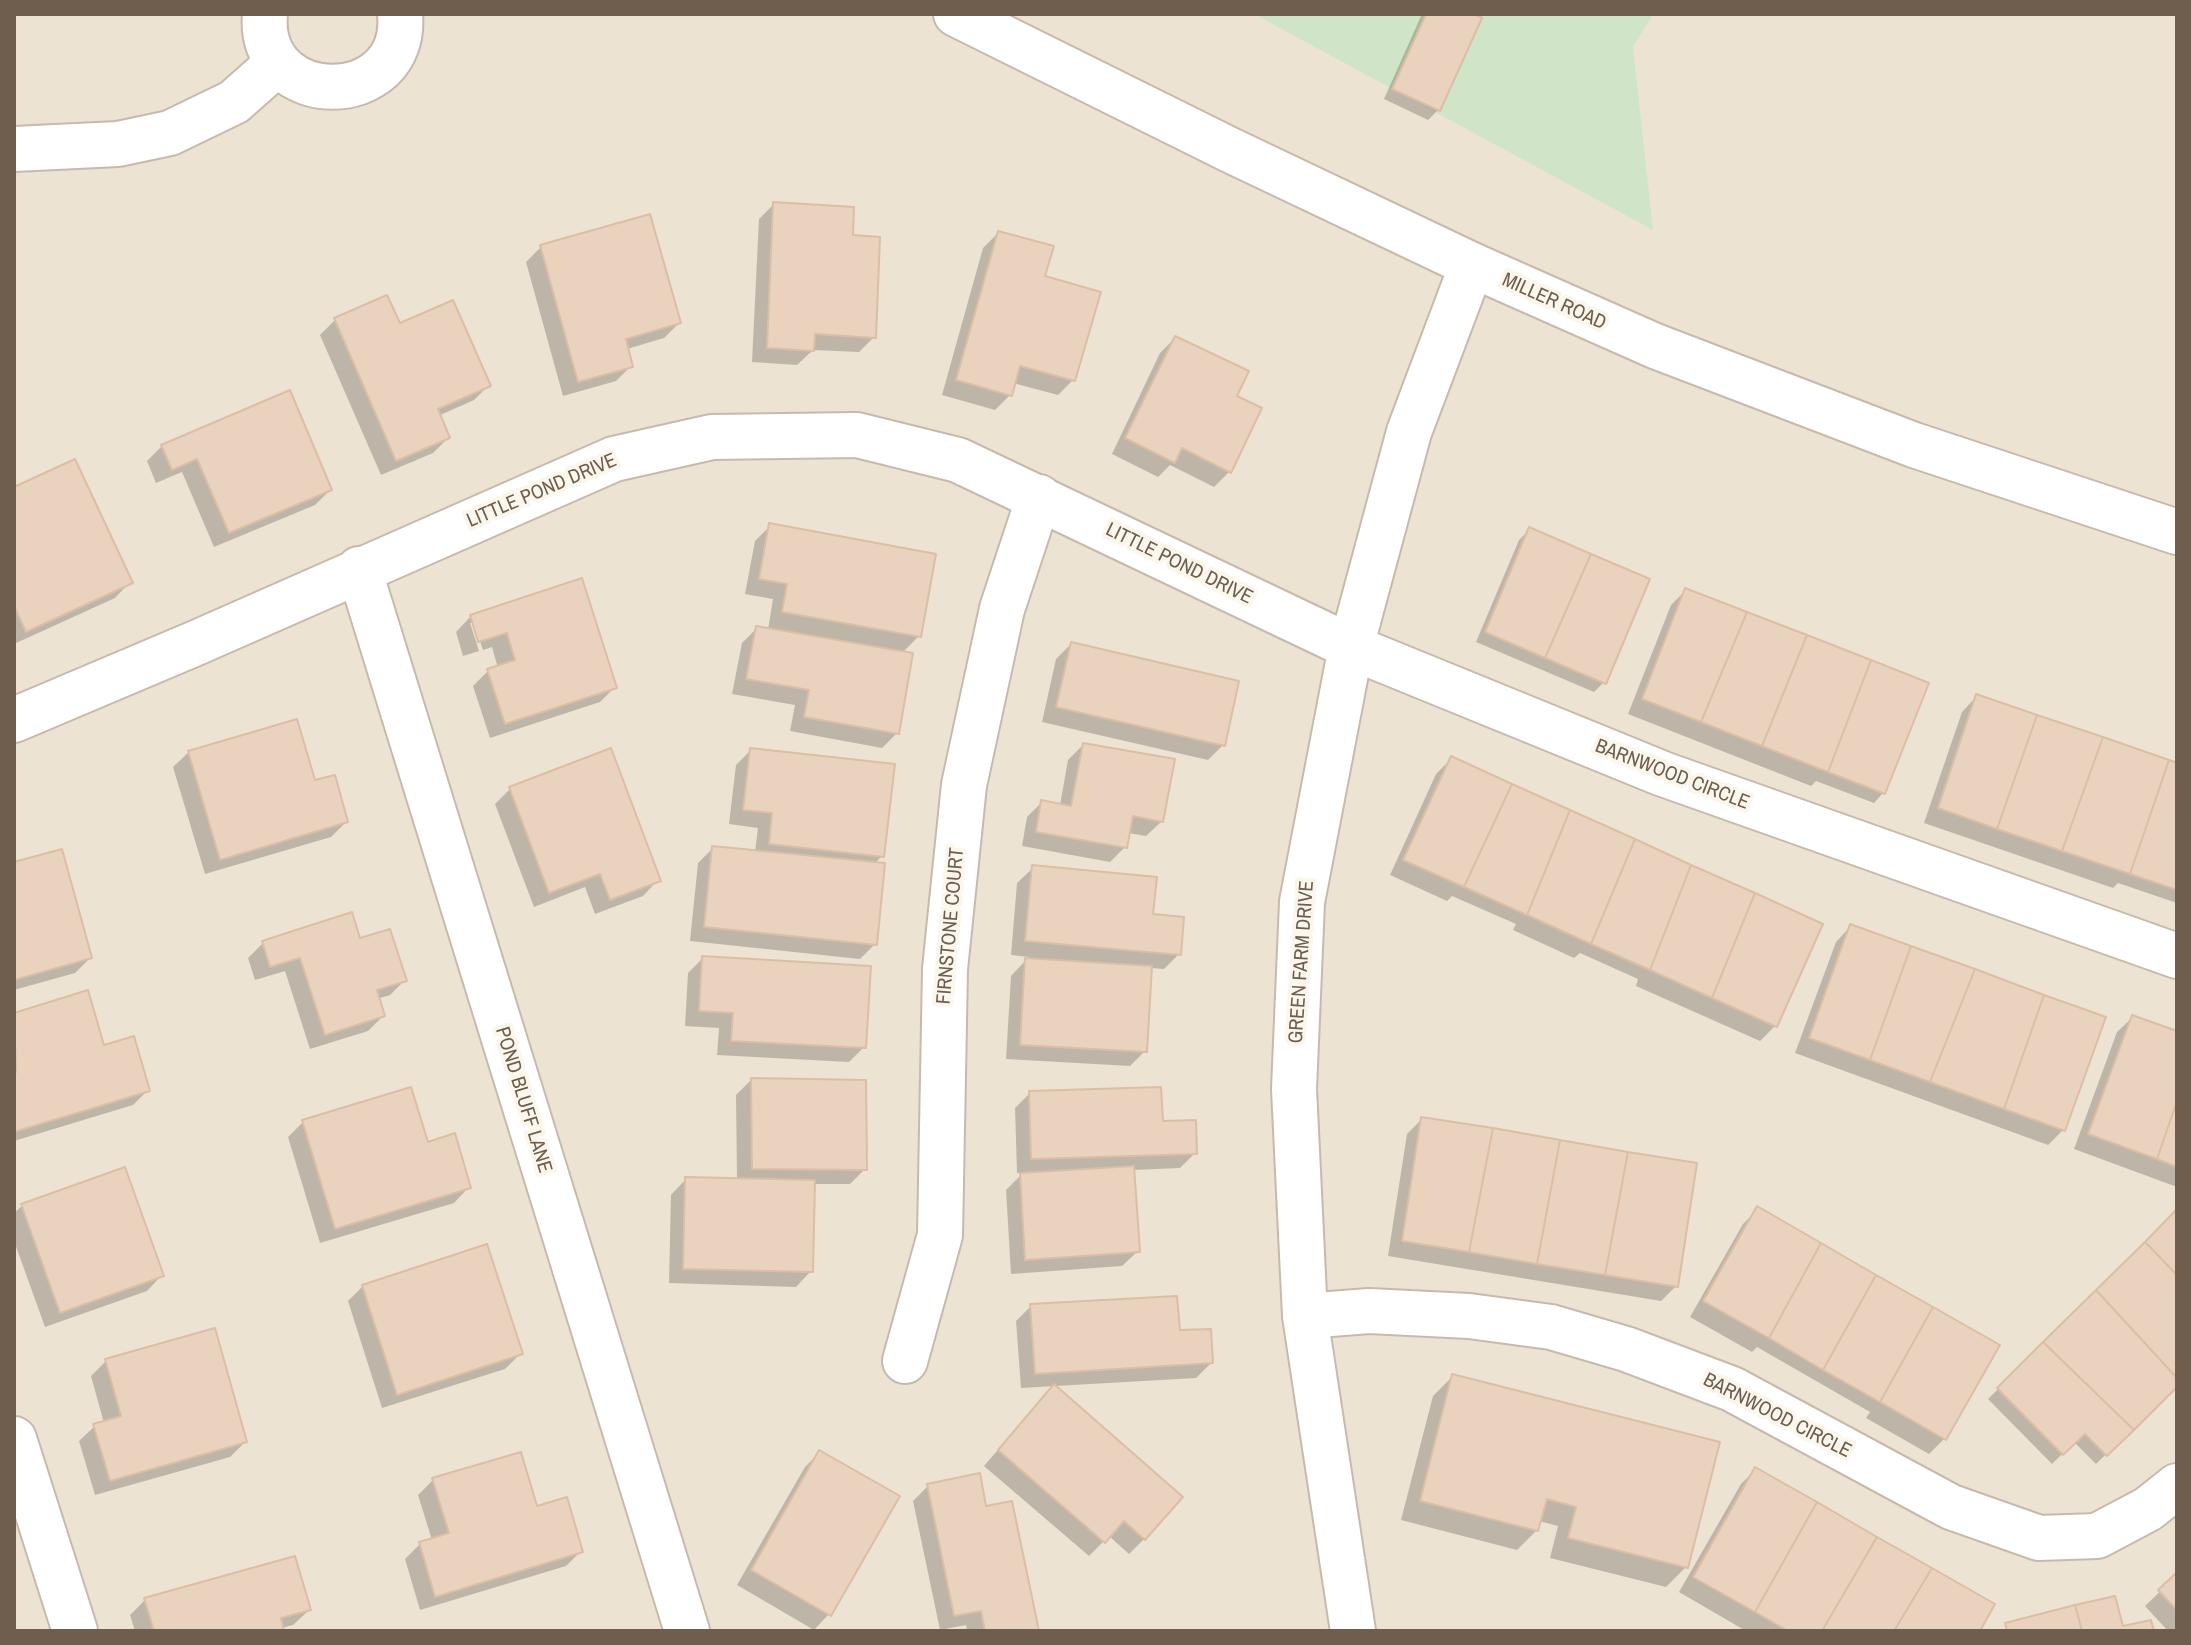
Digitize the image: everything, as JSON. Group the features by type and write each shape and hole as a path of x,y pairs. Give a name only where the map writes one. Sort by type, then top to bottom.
{"street":[{"path":"265,14 268,42 278,63 294,78 314,86 335,89 356,85 375,75 389,59 399,40 400,14"},
{"name":"MILLER ROAD","path":"956,14 1230,150 1472,265 1655,346 1886,434 2177,532"},
{"path":"14,149 118,144 170,133 234,102 278,63"},
{"name":"GREEN FARM DRIVE","path":"1353,1631 1305,1316 1294,1089 1302,902 1351,647 1409,432 1472,265"},
{"name":"LITTLE POND DRIVE","path":"14,720 614,459 712,437 857,435 958,460 1351,647"},
{"name":"FIRNSTONE COURT","path":"905,1361 940,1235 945,969 964,785 1002,609 1039,497"},
{"name":"POND BLUFF LANE","path":"359,569 687,1631"},
{"name":"BARNWOOD CIRCLE","path":"1351,647 1663,774 2177,956"},
{"name":"BARNWOOD CIRCLE","path":"1305,1316 1369,1311 1469,1316 1551,1327 1626,1349 1732,1389 1951,1507 2039,1538 2097,1536 2148,1509 2177,1486"},
{"path":"14,1439 75,1631"}],"shaded area":[{"path":"14,14 2177,14 2177,1631 14,1631"}],"green space":[{"path":"1254,14 1653,14 1633,47 1653,230"}],"building":[{"path":"1426,14 1474,14 1482,18 1440,111 1392,89"},
{"path":"773,202 854,207 853,235 880,237 876,338 815,334 814,351 767,348"},
{"path":"650,214 681,323 626,339 633,367 578,382 540,245"},
{"path":"998,231 1054,246 1045,276 1101,292 1075,381 1020,366 1012,396 956,380"},
{"path":"387,295 400,323 453,300 491,386 438,409 450,438 396,461 334,318"},
{"path":"1175,336 1249,371 1237,396 1262,408 1231,473 1182,448 1175,463 1125,438"},
{"path":"290,390 332,490 229,533 197,459 172,470 161,445"},
{"path":"75,459 133,583 26,632 14,606 14,487"},
{"path":"769,523 936,554 921,637 782,612 787,584 759,579"},
{"path":"1529,527 1591,554 1545,658 1485,632"},
{"path":"1591,554 1650,579 1606,684 1545,658"},
{"path":"582,578 617,688 505,724 487,669 515,660 507,633 478,642 470,615"},
{"path":"1685,588 1747,612 1701,722 1642,699"},
{"path":"1747,612 1807,635 1762,746 1701,722"},
{"path":"756,626 913,653 899,734 804,717 809,690 746,679"},
{"path":"1807,635 1871,660 1828,772 1762,746"},
{"path":"1071,642 1239,681 1225,746 1056,707"},
{"path":"1871,660 1929,683 1885,794 1828,772"},
{"path":"1976,694 2037,715 1997,829 1938,808"},
{"path":"2037,715 2103,737 2062,851 1997,829"},
{"path":"297,719 315,780 335,775 348,822 220,860 188,751"},
{"path":"2103,737 2169,760 2130,874 2062,851"},
{"path":"1083,743 1175,759 1163,822 1133,816 1127,848 1036,832 1041,800 1071,806"},
{"path":"611,748 661,881 610,900 600,874 549,893 509,787"},
{"path":"750,748 895,764 884,857 769,844 772,813 743,810"},
{"path":"1451,756 1512,784 1464,887 1403,860"},
{"path":"2169,760 2177,763 2177,890 2130,874"},
{"path":"1512,784 1570,810 1527,915 1464,887"},
{"path":"1570,810 1635,839 1591,944 1527,915"},
{"path":"1635,839 1691,865 1650,970 1591,944"},
{"path":"712,846 885,863 877,945 704,927"},
{"path":"62,849 92,958 14,980 14,862"},
{"path":"1032,865 1157,877 1153,914 1184,917 1181,955 1025,941"},
{"path":"1691,865 1755,893 1712,998 1650,970"},
{"path":"1755,893 1823,924 1777,1027 1712,998"},
{"path":"352,912 360,938 390,929 407,981 377,990 385,1016 325,1035 300,958 270,967 262,941"},
{"path":"1850,924 1911,946 1870,1060 1809,1038"},
{"path":"1911,946 1975,969 1930,1082 1870,1060"},
{"path":"702,956 871,966 866,1048 731,1041 733,1013 699,1011"},
{"path":"1025,958 1152,966 1147,1052 1020,1045"},
{"path":"1975,969 2044,995 2004,1109 1930,1082"},
{"path":"88,990 104,1045 134,1036 150,1091 14,1132 14,1013"},
{"path":"2044,995 2106,1017 2065,1131 2004,1109"},
{"path":"2132,1015 2177,1031 2177,1101 2157,1159 2088,1134"},
{"path":"751,1078 866,1080 867,1170 752,1169"},
{"path":"411,1087 428,1142 455,1133 471,1188 335,1229 302,1120"},
{"path":"1161,1087 1163,1121 1196,1120 1197,1154 1031,1159 1029,1091"},
{"path":"2177,1101 2177,1167 2157,1159"},
{"path":"1421,1117 1493,1128 1469,1252 1402,1241"},
{"path":"1493,1128 1560,1140 1537,1264 1469,1252"},
{"path":"1560,1140 1628,1152 1605,1275 1537,1264"},
{"path":"1628,1152 1697,1163 1678,1287 1605,1275"},
{"path":"1134,1166 1140,1252 1025,1260 1020,1173"},
{"path":"125,1167 164,1276 60,1313 21,1204"},
{"path":"685,1177 815,1180 813,1272 683,1269"},
{"path":"1757,1206 1821,1243 1769,1338 1703,1301"},
{"path":"2177,1209 2177,1275 2145,1242"},
{"path":"2145,1242 2177,1275 2177,1378 2096,1290"},
{"path":"1821,1243 1876,1275 1823,1370 1769,1338"},
{"path":"487,1244 523,1354 397,1395 362,1285"},
{"path":"1876,1275 1933,1307 1880,1402 1823,1370"},
{"path":"2096,1290 2177,1378 2177,1387 2134,1430 2043,1342"},
{"path":"1177,1296 1180,1330 1211,1329 1213,1363 1035,1374 1030,1304"},
{"path":"1933,1307 2000,1345 1946,1440 1880,1402"},
{"path":"215,1328 247,1442 110,1481 93,1424 121,1416 105,1359"},
{"path":"2043,1342 2134,1430 2107,1456 2085,1434 2063,1455 1997,1388"},
{"path":"1452,1374 1720,1442 1688,1568 1568,1538 1576,1507 1547,1499 1538,1531 1420,1501"},
{"path":"1054,1384 1183,1497 1145,1540 1124,1521 1105,1543 998,1450"},
{"path":"819,1450 900,1496 831,1616 751,1570"},
{"path":"521,1452 537,1506 567,1497 583,1552 435,1597 419,1542 449,1533 432,1478"},
{"path":"1755,1467 1817,1502 1755,1612 1693,1577"},
{"path":"980,1473 986,1506 1012,1501 1039,1631 985,1631 981,1611 954,1616 927,1484"},
{"path":"1817,1502 1877,1537 1822,1631 1788,1631 1755,1612"},
{"path":"1877,1537 1932,1568 1894,1631 1822,1631"},
{"path":"295,1556 311,1610 281,1618 284,1631 154,1631 144,1598"},
{"path":"1932,1568 1995,1604 1980,1631 1894,1631"},
{"path":"2177,1572 2177,1610 2158,1590"},
{"path":"2115,1596 2123,1626 2151,1620 2154,1631 2082,1631 2075,1605"},
{"path":"2075,1605 2082,1631 2007,1631 2005,1623"}]}
